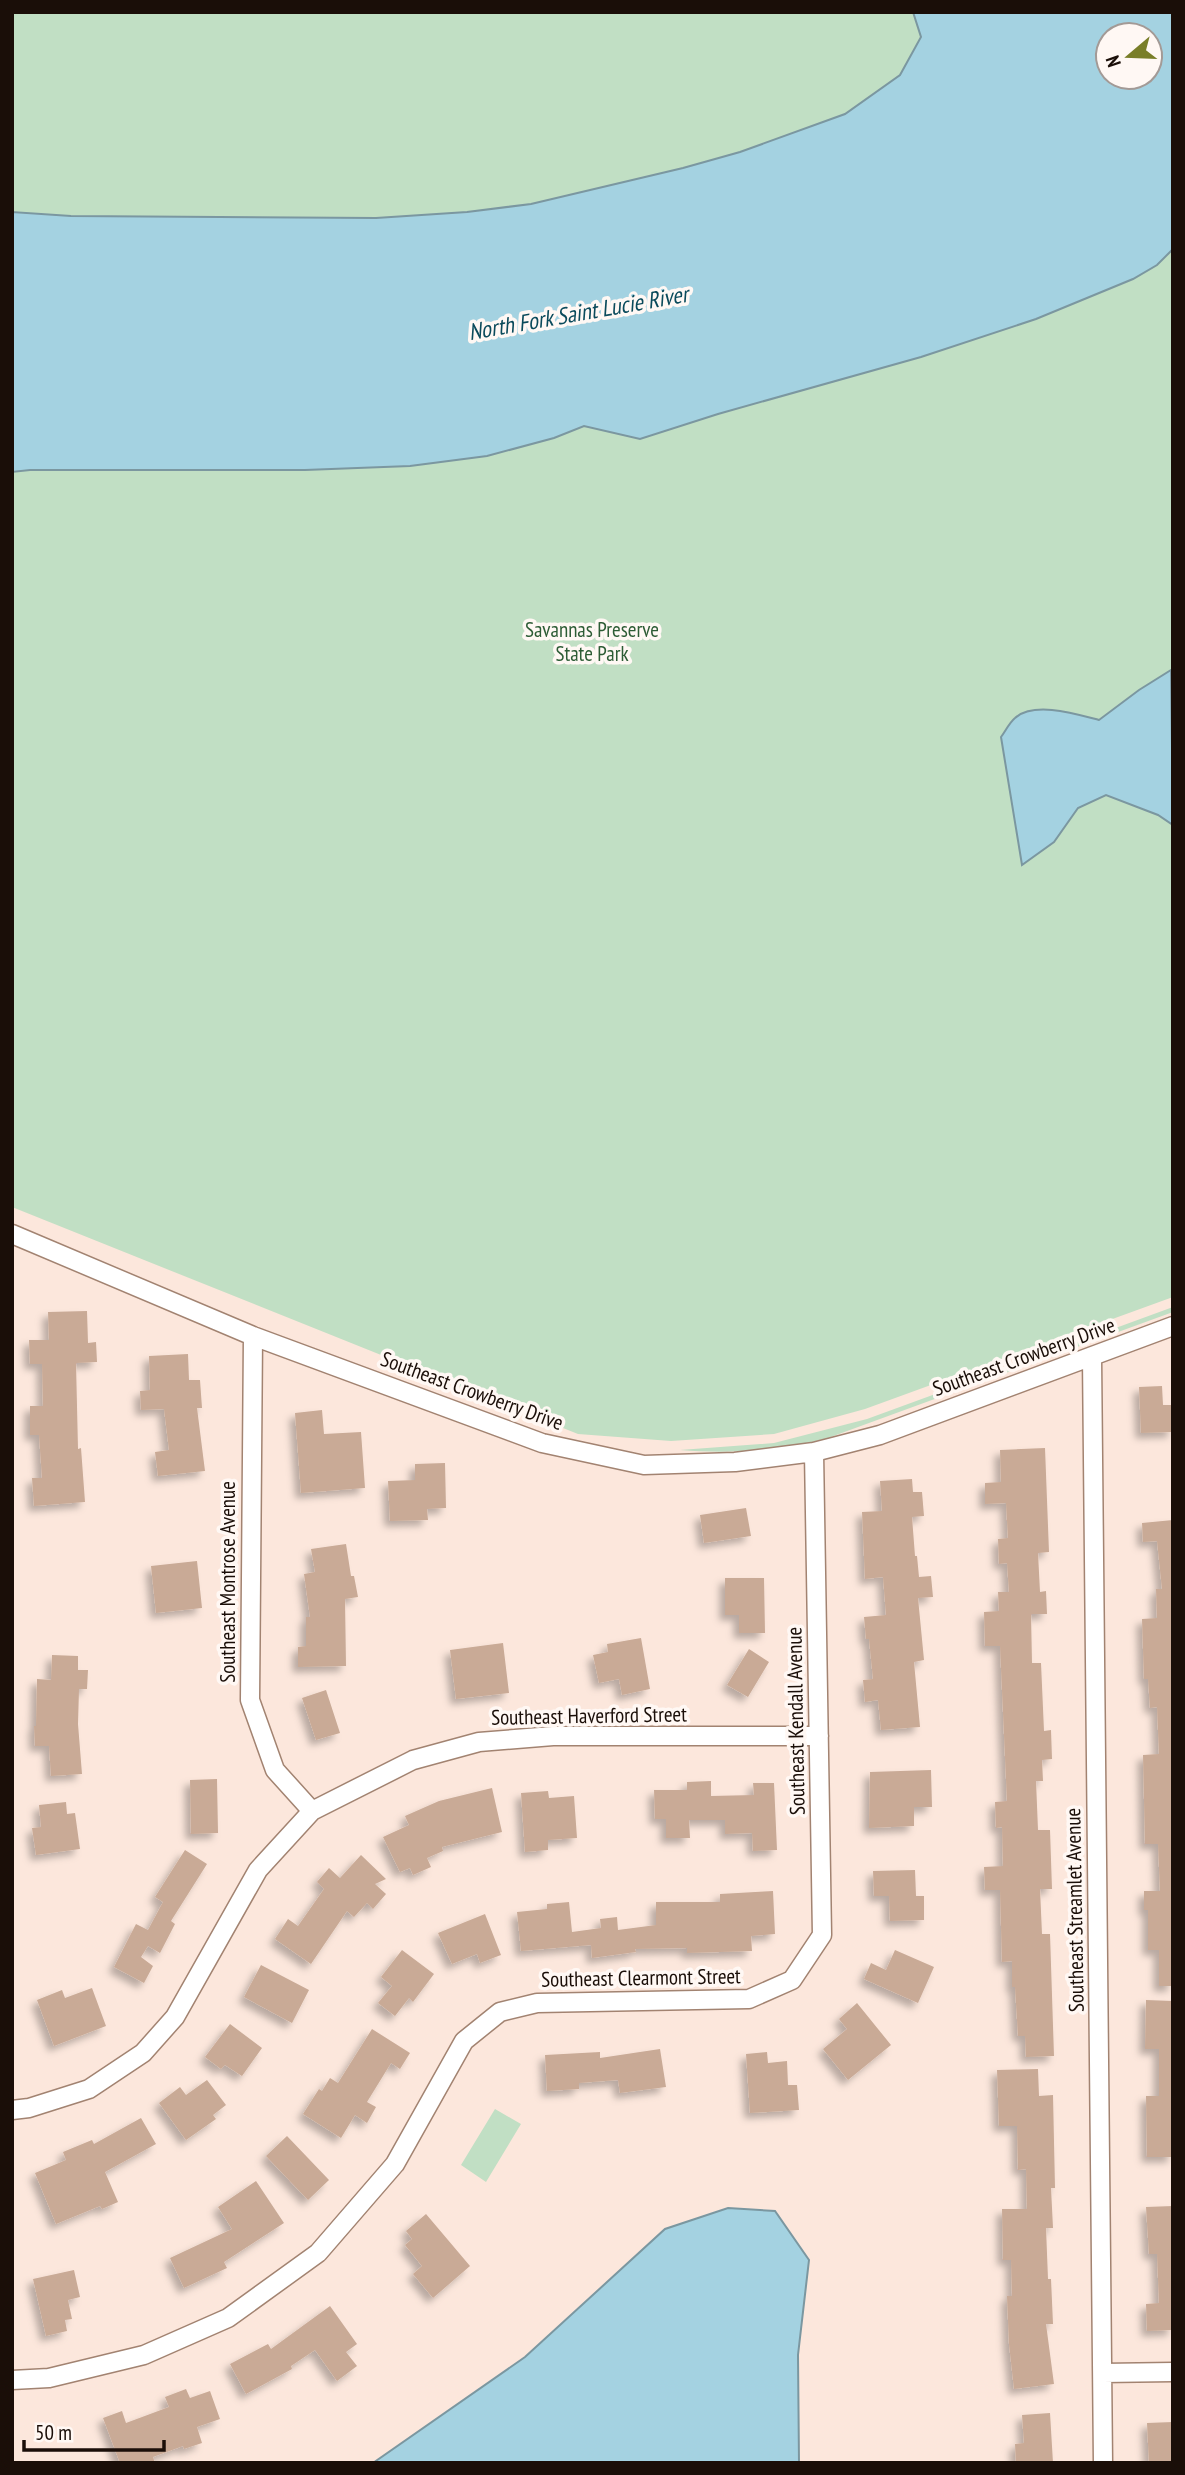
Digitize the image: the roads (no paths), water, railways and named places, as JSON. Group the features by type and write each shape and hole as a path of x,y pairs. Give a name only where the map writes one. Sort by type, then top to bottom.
{"street":[{"name":"Southeast Crowberry Drive","path":"12,1234 253,1336 542,1444 644,1465 722,1463 814,1452 880,1435 1173,1325"},
{"name":"Southeast Montrose Avenue","path":"253,1336 250,1700 275,1770 312,1811"},
{"name":"Southeast Streamlet Avenue","path":"1092,1357 1103,2463"},
{"name":"Southeast Kendall Avenue","path":"792,1980 822,1935 814,1452"},
{"name":"Southeast Haverford Street","path":"12,2110 29,2108 89,2089 143,2053 175,2017 258,1870 312,1811 414,1760 479,1742 553,1736 819,1737"},
{"name":"Southeast Clearmont Street","path":"12,2380 49,2378 144,2355 228,2318 318,2253 395,2164 464,2041 500,2012 537,2003 749,1999 792,1980"},
{"path":"1103,2373 1173,2372"}],"water":[{"name":"North Fork Saint Lucie River","path":"913,12 1173,12 1173,249 1157,265 1133,279 1036,319 921,357 718,414 640,439 584,426 554,438 487,456 410,466 305,470 12,472 12,212 71,216 376,218 467,212 531,204 740,152 845,114 900,75 921,37"},
{"path":"1171,670 1173,825 1158,815 1106,795 1078,808 1054,842 1022,865 1001,737 1011,722 1023,713 1033,710 1056,710 1099,720"},
{"path":"728,2208 775,2211 809,2260 798,2355 799,2463 373,2463 525,2357 665,2229"}],"park label":[{"name":"Savannas Preserve State Park","path":"592,642"}]}
